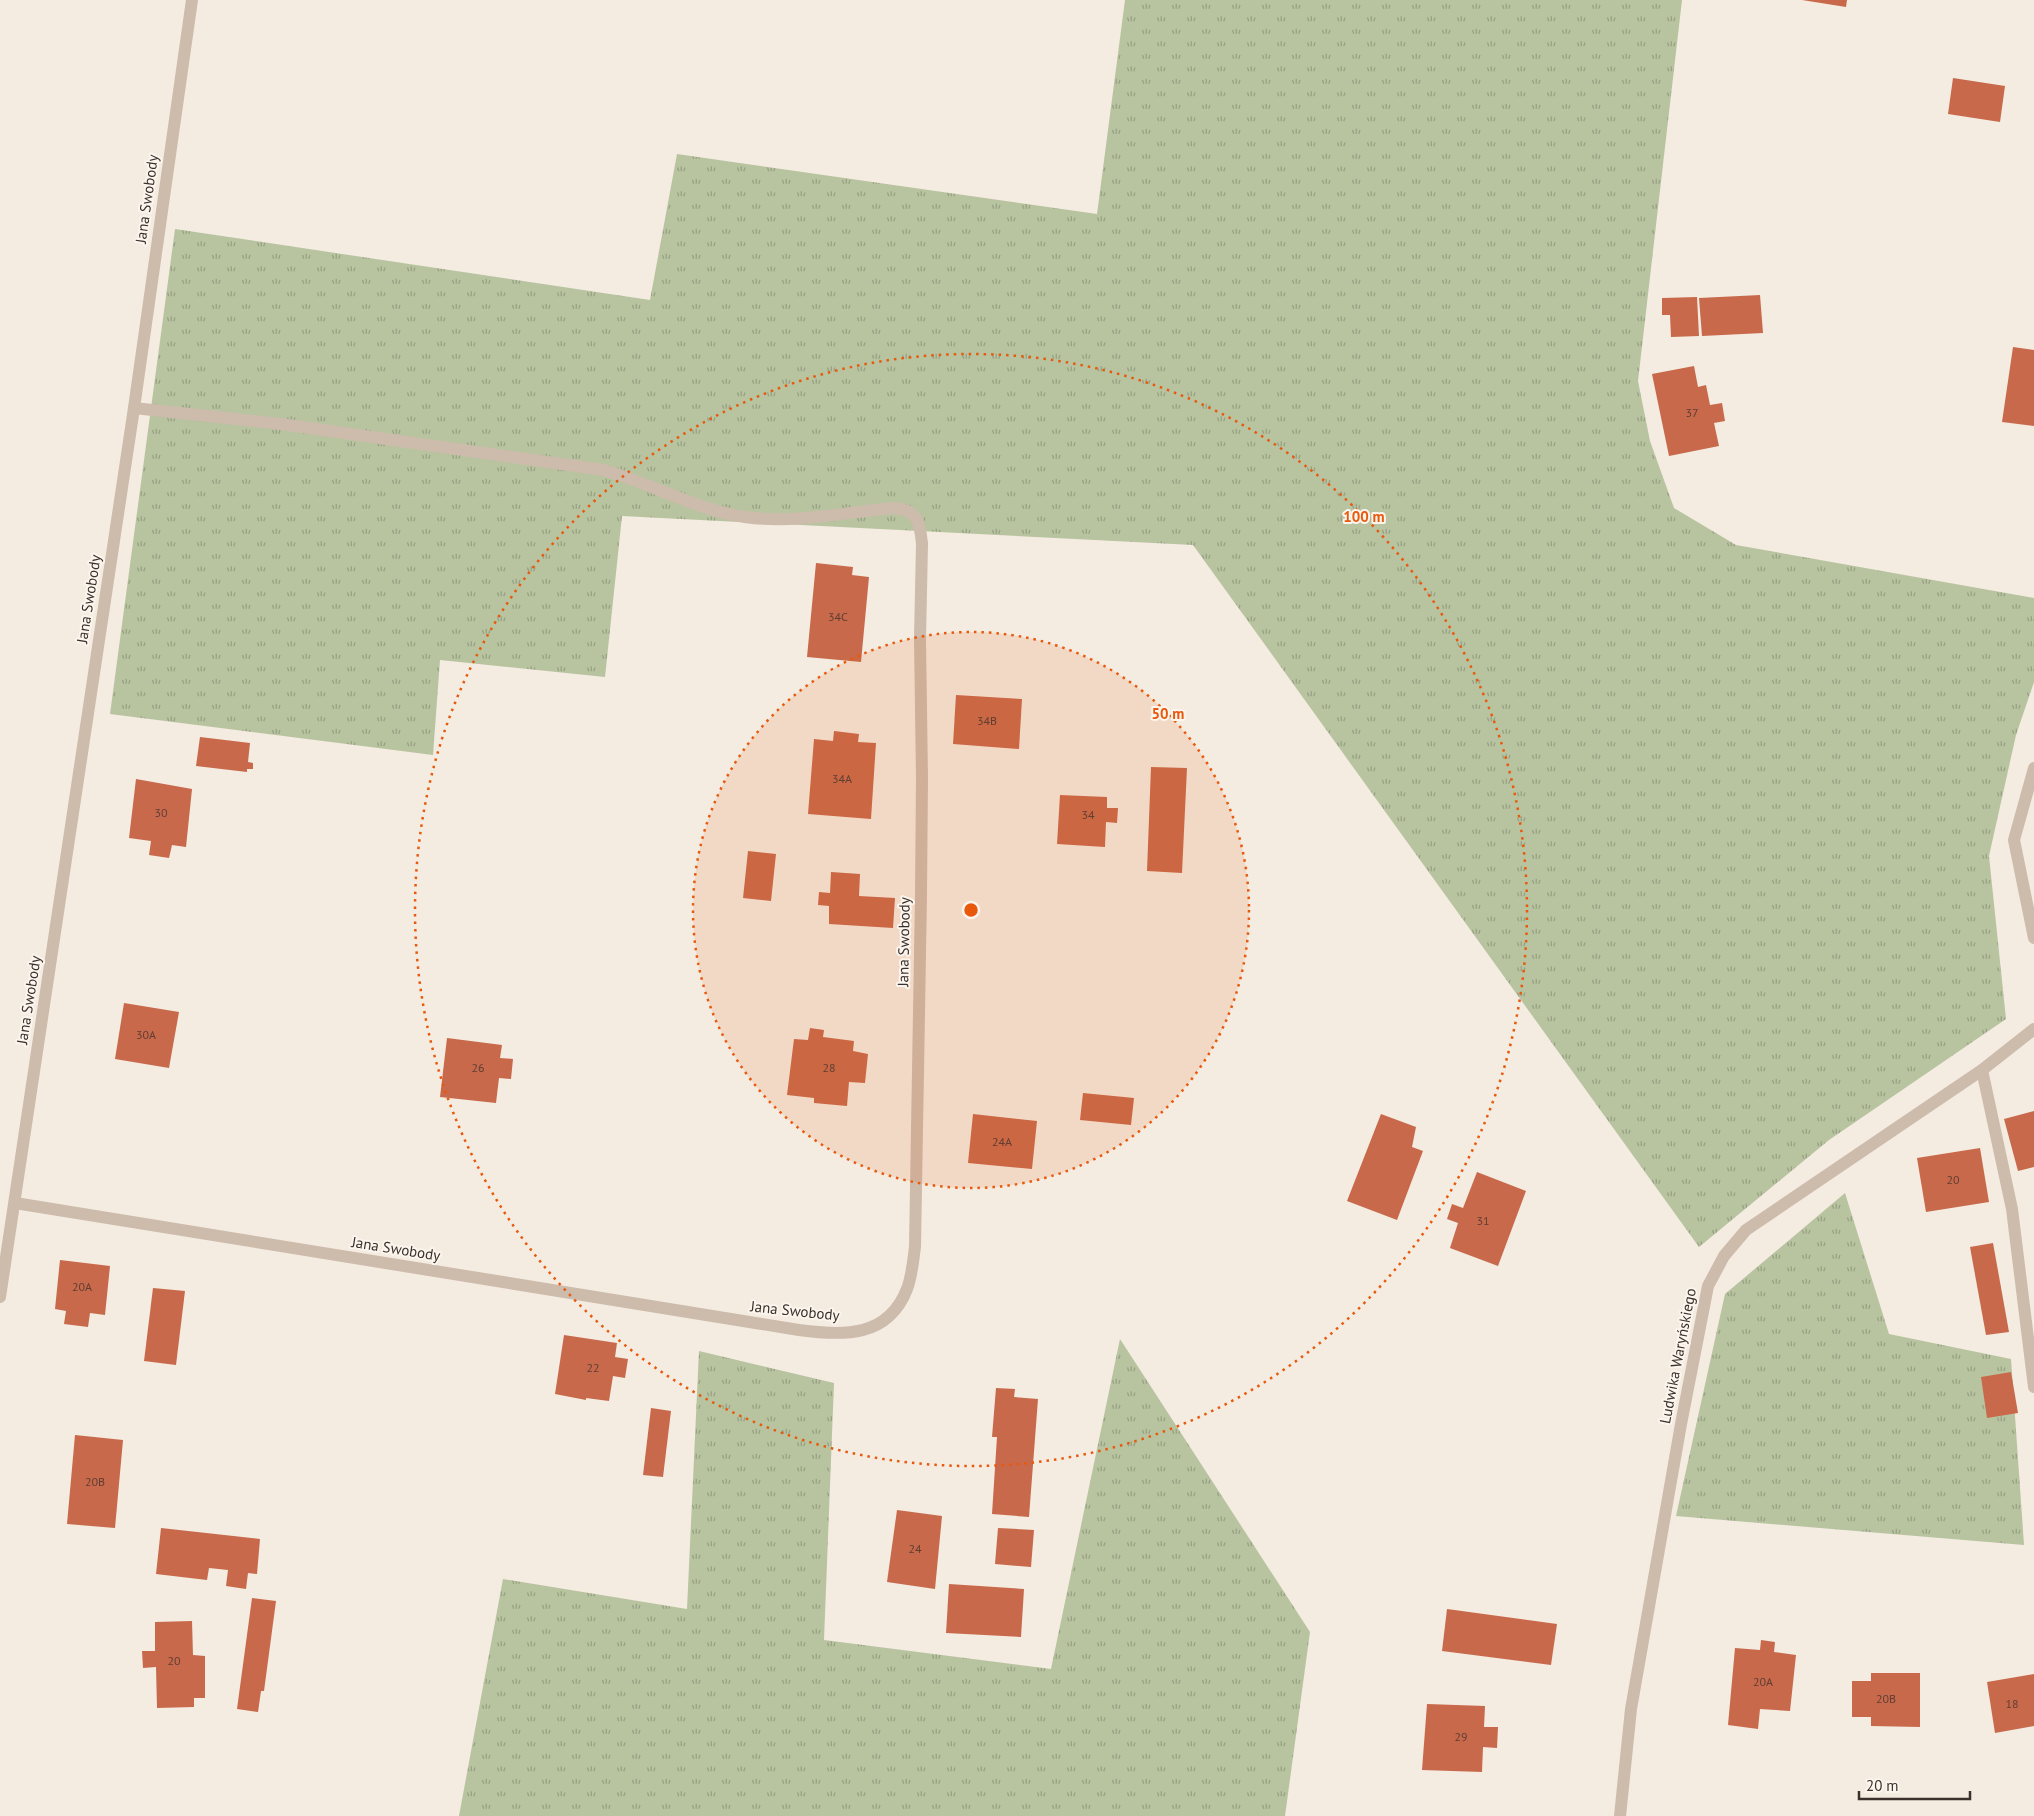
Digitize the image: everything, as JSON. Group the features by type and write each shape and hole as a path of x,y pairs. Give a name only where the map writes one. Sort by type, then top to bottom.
{"street":[{"name":"Jana Swobody","path":"0,1297 134,408 192,0"},
{"name":"Jana Swobody","path":"15,1203 799,1330 834,1334 866,1330 879,1324 891,1314 907,1289 915,1247 921,894 920,630 922,544 916,518 912,511 894,508 797,519 745,517 699,505 603,470 282,424 134,408"},
{"path":"2034,768 2014,840 2034,938"},
{"name":"Ludwika Waryńskiego","path":"1620,1816 1631,1709 1681,1424 1708,1286 1724,1256 1746,1230 1982,1070 2034,1029"},
{"path":"1982,1070 2012,1208 2034,1387"}],"green space":[{"path":"1125,0 1682,0 1638,381 1650,441 1674,508 1736,545 2034,598 2034,682 2016,735 1989,856 2006,1019 1829,1140 1699,1247 1193,545 622,516 605,677 440,660 433,755 110,714 175,229 650,300 677,154 1097,214"},
{"path":"1845,1193 1889,1334 2011,1359 2024,1545 1676,1516 1725,1294"},
{"path":"1120,1339 1310,1632 1285,1816 459,1816 503,1579 687,1609 699,1351 834,1383 824,1640 1051,1669"}],"building":[{"path":"1802,0 1847,0 1846,7"},
{"path":"1953,78 2005,86 2000,122 1948,114"},
{"path":"1760,295 1763,333 1702,336 1699,298"},
{"path":"1697,297 1699,336 1671,337 1670,315 1662,315 1662,298"},
{"path":"2013,347 2034,350 2034,426 2002,422"},
{"path":"1694,366 1698,387 1706,385 1710,405 1722,403 1725,421 1714,423 1719,446 1669,456 1652,374"},
{"path":"816,563 853,567 852,575 869,577 861,662 807,657"},
{"path":"956,695 1022,699 1019,749 953,744"},
{"path":"834,731 859,734 858,742 876,743 871,819 808,814 814,739 833,741"},
{"path":"200,737 250,743 248,762 253,763 253,769 247,769 247,772 196,766"},
{"path":"1151,767 1187,768 1182,873 1147,871"},
{"path":"136,779 192,789 186,847 172,845 169,858 149,855 151,841 129,838"},
{"path":"1060,795 1107,797 1107,808 1118,808 1117,823 1106,822 1105,847 1057,844"},
{"path":"748,851 776,854 771,901 743,898"},
{"path":"831,872 860,874 859,896 895,898 893,928 829,924 829,906 818,905 819,892 830,893"},
{"path":"124,1003 179,1012 169,1068 115,1059"},
{"path":"810,1028 824,1030 823,1037 854,1041 853,1051 868,1054 865,1083 849,1082 847,1106 814,1103 814,1098 787,1095 794,1039 808,1040"},
{"path":"447,1038 502,1045 500,1058 513,1059 511,1079 499,1078 496,1103 440,1097"},
{"path":"1083,1093 1134,1098 1131,1125 1080,1120"},
{"path":"2034,1111 2034,1167 2018,1171 2004,1119"},
{"path":"973,1114 1037,1121 1032,1169 968,1163"},
{"path":"1381,1114 1416,1127 1412,1147 1423,1151 1397,1220 1347,1201"},
{"path":"1980,1148 1989,1202 1926,1212 1917,1158"},
{"path":"1477,1172 1526,1191 1498,1266 1450,1248 1458,1223 1447,1219 1452,1204 1463,1208"},
{"path":"1993,1243 2009,1332 1986,1335 1970,1247"},
{"path":"60,1260 110,1266 105,1315 90,1313 88,1327 64,1324 66,1311 55,1309"},
{"path":"153,1288 185,1291 176,1365 144,1361"},
{"path":"564,1335 617,1343 615,1357 628,1359 625,1378 613,1376 609,1401 586,1398 586,1400 555,1394"},
{"path":"2011,1372 2018,1413 1987,1418 1981,1377"},
{"path":"996,1388 1015,1389 1014,1397 1038,1399 1029,1517 992,1514 997,1437 992,1437"},
{"path":"651,1408 671,1411 663,1477 643,1475"},
{"path":"75,1435 123,1440 115,1528 67,1524"},
{"path":"897,1510 942,1516 935,1589 887,1582"},
{"path":"161,1528 260,1539 257,1574 248,1573 246,1589 226,1586 228,1570 209,1568 207,1580 156,1574"},
{"path":"998,1528 1034,1530 1031,1567 995,1564"},
{"path":"949,1584 1024,1589 1021,1637 946,1633"},
{"path":"252,1598 276,1601 264,1691 261,1691 258,1712 237,1709"},
{"path":"1447,1609 1557,1624 1551,1665 1442,1651"},
{"path":"192,1621 193,1655 205,1656 205,1698 194,1698 194,1707 157,1708 156,1667 143,1668 142,1651 155,1651 155,1622"},
{"path":"1761,1640 1775,1642 1774,1652 1796,1655 1790,1711 1760,1709 1758,1729 1728,1725 1735,1648 1760,1650"},
{"path":"1871,1673 1920,1673 1920,1727 1871,1726 1871,1717 1852,1717 1852,1681 1871,1681"},
{"path":"2034,1674 2034,1726 1995,1733 1987,1682"},
{"path":"1427,1704 1485,1706 1484,1727 1498,1727 1497,1748 1483,1747 1482,1772 1422,1770"}]}
